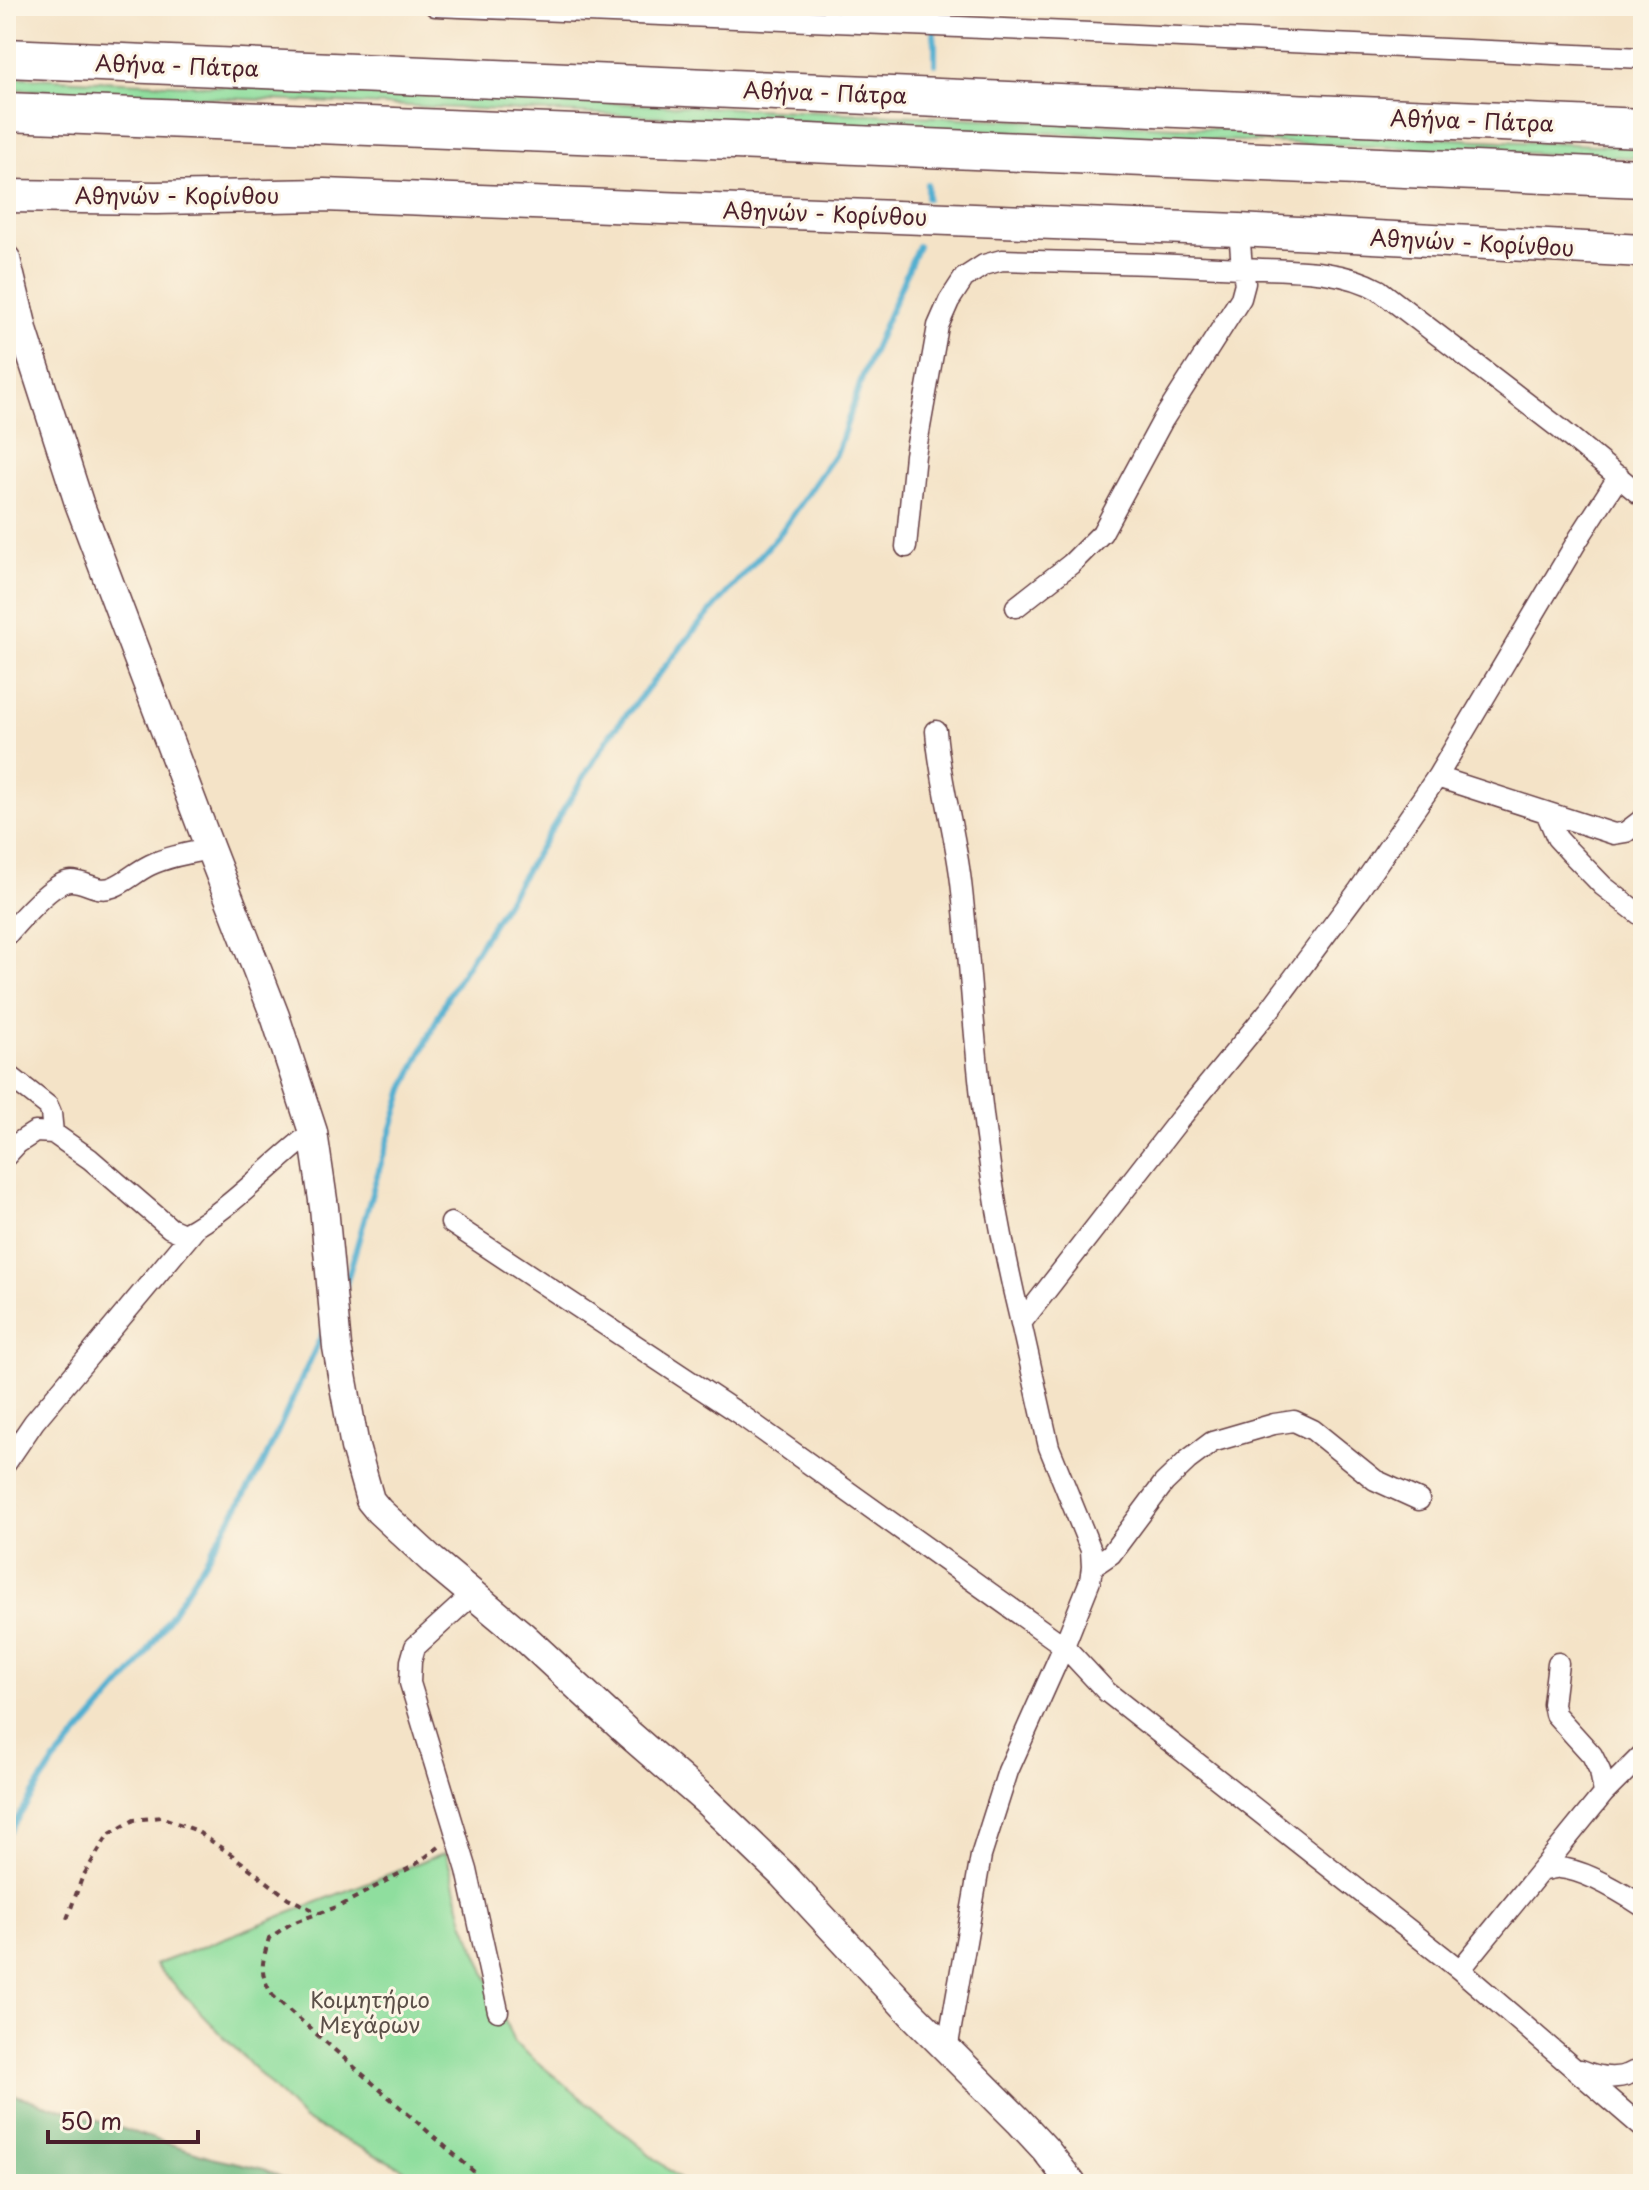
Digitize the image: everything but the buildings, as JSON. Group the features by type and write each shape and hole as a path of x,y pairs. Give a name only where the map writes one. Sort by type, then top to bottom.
{"highway":[{"name":"Αθήνα - Πάτρα","path":"6,58 1643,128"},
{"path":"6,112 1643,178"}],"main road":[{"name":"Αθηνών - Κορίνθου","path":"6,196 156,198 324,195 1239,230 1643,251"}],"street":[{"path":"435,6 1643,58"},
{"path":"1016,607 1071,564 1102,533 1163,420 1241,298 1245,283 1239,230"},
{"path":"6,259 15,331 283,1037 313,1132 324,1207 337,1347 355,1447 370,1500 433,1561 523,1636 724,1819 803,1896 875,1975 1019,2121 1072,2184"},
{"path":"906,547 915,455 938,326 964,278 984,265 1002,260 1242,268 1347,276 1365,282 1643,497"},
{"path":"1021,1323 1179,1120 1271,1008 1359,890 1437,777 1619,476"},
{"path":"936,731 961,878 986,1136 1006,1260 1049,1447 1091,1550 1092,1567 1090,1581 1064,1646 1008,1771 981,1856 947,2050"},
{"path":"1437,777 1614,834 1626,832 1643,819"},
{"path":"1546,812 1557,838 1569,851 1603,886 1643,917"},
{"path":"6,936 42,900 68,881 110,889 152,864 210,849"},
{"path":"6,1073 48,1106 53,1133"},
{"path":"6,1156 35,1132 53,1133 90,1159 170,1228 184,1234 214,1216 313,1132"},
{"path":"451,1223 741,1415 1064,1646 1107,1692 1460,1970 1643,2128"},
{"path":"6,1463 34,1422 196,1228"},
{"path":"1092,1567 1111,1554 1164,1483 1188,1460 1212,1442 1274,1424 1294,1421 1313,1430 1375,1480 1419,1500"},
{"path":"473,1594 415,1647 410,1683 467,1870 498,2011"},
{"path":"1558,1663 1553,1704 1555,1714 1592,1755 1600,1771 1604,1793"},
{"path":"1460,1970 1604,1793 1643,1754"},
{"path":"1541,1871 1559,1867 1584,1875 1618,1890 1641,1905"},
{"path":"1567,2063 1601,2077 1628,2076 1643,2065"}],"path":[{"path":"67,1919 82,1878 108,1835 134,1820 161,1817 195,1830 288,1898 319,1913"},
{"path":"456,1834 415,1865 342,1905 292,1923 269,1938 261,1968 273,1996 488,2184"}],"green space":[{"path":"6,77 1643,147 1643,158 6,89"},
{"name":"Κοιμητήριο Μεγάρων","path":"446,1852 464,1921 514,2043 686,2184 424,2184 402,2168 304,2120 155,1965"},
{"path":"6,2092 211,2157 264,2169 296,2184 6,2184"}],"waterway":[{"path":"928,6 931,9 935,64"},
{"path":"927,184 927,198"},
{"path":"344,1291 404,1089 448,996 610,735 698,626 781,532 838,450 863,375 918,246"},
{"path":"6,1836 54,1762 138,1666 201,1568 262,1466 324,1330"}]}
